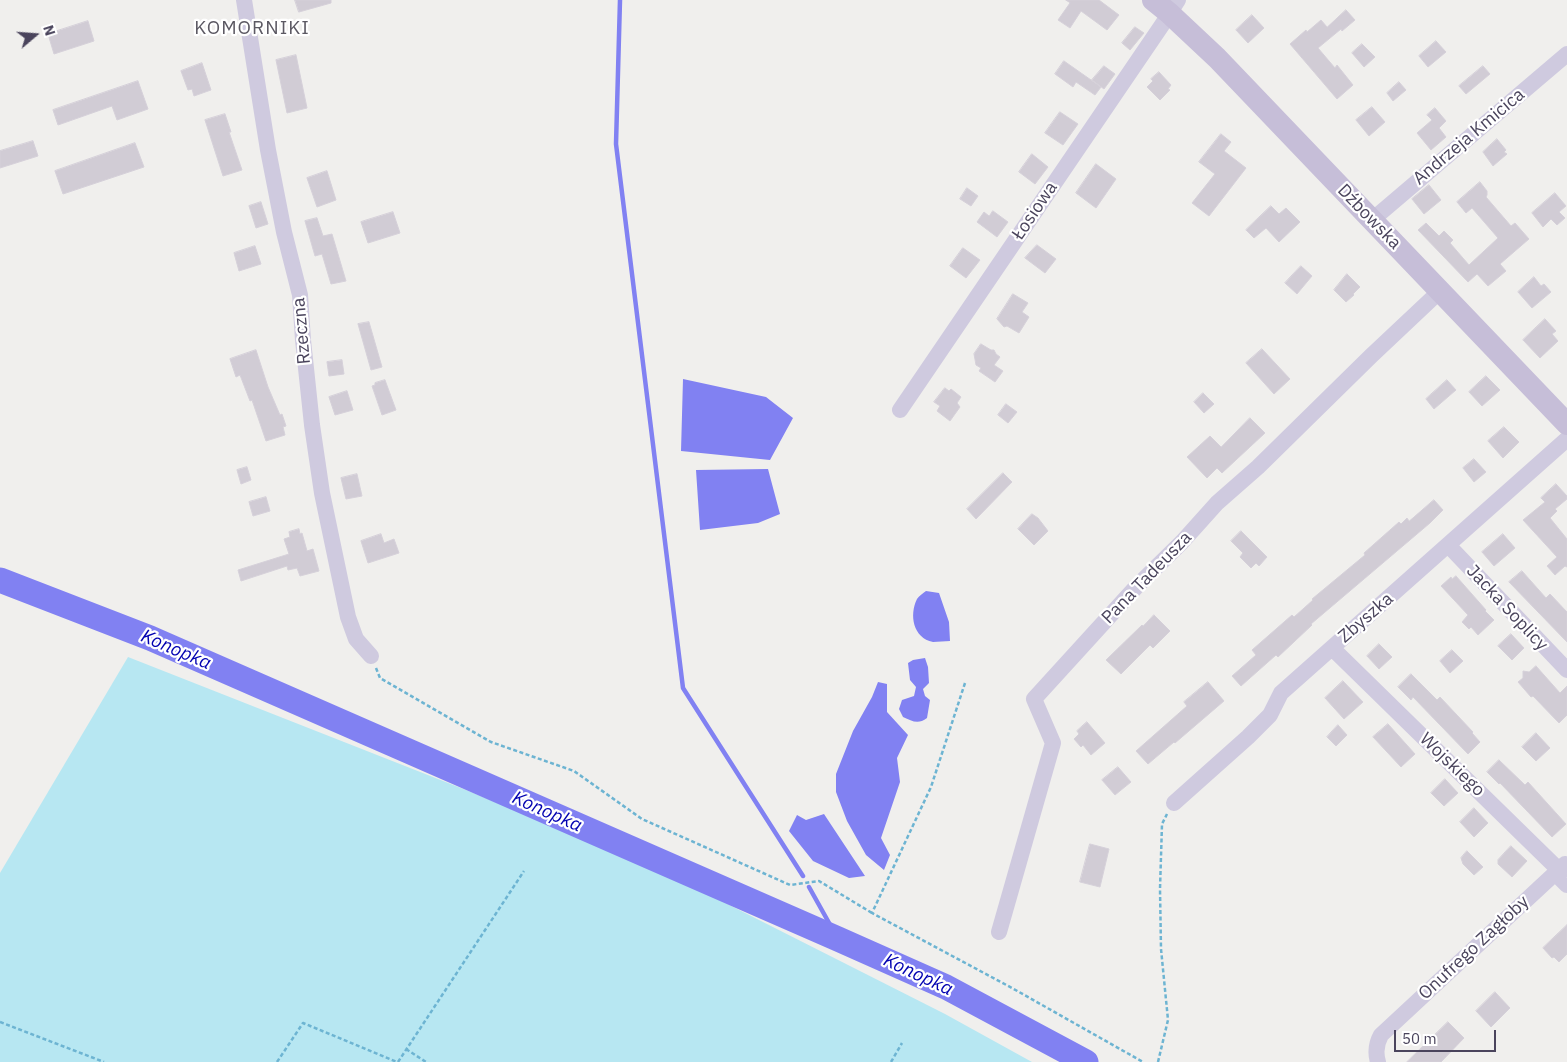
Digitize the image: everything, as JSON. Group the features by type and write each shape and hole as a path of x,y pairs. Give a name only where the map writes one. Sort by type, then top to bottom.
{"main road":[{"name":"Dźbowska","path":"1167,4 1567,424"}],"street":[{"name":"Rzeczna","path":"244,0 268,150 284,232 300,295 302,340 322,494 348,617 356,639 371,656"},
{"name":"Łosiowa","path":"900,410 1157,33 1167,4"},
{"name":"Andrzeja Kmicica","path":"1372,220 1567,54"},
{"name":"Pana Tadeusza","path":"999,932 1053,743 1034,699 1137,586 1182,542 1217,503 1258,467 1440,291"},
{"name":"Zbyszka","path":"1174,803 1270,715 1281,693 1567,439"},
{"name":"Jacka Soplicy","path":"1448,545 1567,670"},
{"name":"Wojskiego","path":"1332,648 1563,866 1562,879 1567,885"},
{"name":"Onufrego Zagłoby","path":"1378,1062 1377,1042 1381,1035 1563,866"}],"path":[{"path":"371,656 380,678 491,742 574,771 642,820 790,885 819,881 872,914 1012,988 1143,1062"},
{"path":"872,914 931,787 965,683"},
{"path":"1158,1062 1168,1020 1161,949 1162,824 1174,803"},
{"path":"277,1062 303,1023 397,1062 524,872"},
{"path":"0,1022 104,1062"},
{"path":"891,1062 902,1043"},
{"path":"406,1050 426,1062"}],"shaded area":[{"path":"683,379 766,397 793,418 770,460 681,451"},
{"path":"768,469 780,514 758,523 700,530 696,470"},
{"path":"926,591 939,593 949,622 950,641 933,642 926,640 917,631 913,612 918,598"},
{"path":"128,657 466,790 670,875 945,1014 1032,1062 0,1062 0,873"},
{"path":"925,658 928,667 929,683 923,689 925,696 930,700 927,718 915,722 903,717 899,709 902,700 914,696 916,687 910,680 908,663"},
{"path":"878,682 887,684 887,712 908,735 897,758 900,782 881,838 890,855 884,870 866,855 847,821 836,792 836,774 853,731"},
{"path":"824,814 865,876 849,878 813,861 789,831 797,815 806,820"}],"building":[{"path":"295,0 331,0 331,3 299,12"},
{"path":"1066,0 1099,0 1119,15 1107,30 1081,11 1070,28 1058,20 1070,3"},
{"path":"1346,10 1355,20 1318,48 1335,68 1337,65 1353,85 1337,99 1290,44 1321,20 1327,27"},
{"path":"1252,15 1264,28 1248,43 1236,30"},
{"path":"88,21 94,41 54,54 48,34"},
{"path":"1135,27 1144,33 1130,50 1122,43"},
{"path":"1436,41 1446,52 1428,67 1419,56"},
{"path":"1362,44 1375,57 1364,67 1352,53"},
{"path":"296,55 307,108 287,113 276,60"},
{"path":"1064,61 1101,87 1095,95 1076,82 1073,87 1055,74"},
{"path":"202,63 211,90 194,96 192,89 188,90 181,71"},
{"path":"1104,66 1115,74 1104,89 1092,80"},
{"path":"1483,66 1490,74 1466,94 1459,86"},
{"path":"1159,72 1171,85 1168,89 1170,90 1160,100 1147,87 1153,81 1151,79"},
{"path":"138,81 148,109 117,120 112,106 58,125 53,110"},
{"path":"1399,82 1406,90 1393,101 1387,93"},
{"path":"1372,107 1385,122 1369,136 1356,120"},
{"path":"1435,108 1446,121 1439,128 1446,137 1431,150 1417,133 1432,120 1427,115"},
{"path":"1060,112 1078,124 1063,145 1045,133"},
{"path":"225,114 242,170 223,176 205,120"},
{"path":"1221,134 1231,142 1224,151 1246,168 1209,216 1192,203 1215,174 1199,162"},
{"path":"1497,139 1507,154 1493,166 1483,152"},
{"path":"33,141 38,156 0,168 0,151"},
{"path":"135,143 144,167 63,194 55,171"},
{"path":"1032,154 1048,167 1035,184 1019,172"},
{"path":"1096,164 1116,179 1096,208 1076,193"},
{"path":"327,171 336,200 317,207 307,178"},
{"path":"1480,182 1487,191 1486,197 1511,226 1515,223 1529,239 1500,264 1506,271 1488,286 1477,274 1468,282 1418,230 1426,223 1439,236 1444,231 1453,240 1450,243 1469,265 1498,238 1472,208 1466,213 1457,202"},
{"path":"1429,185 1441,200 1424,214 1412,199"},
{"path":"967,188 978,196 971,206 960,199"},
{"path":"1555,193 1566,206 1559,212 1565,218 1557,225 1551,219 1543,227 1532,213"},
{"path":"261,202 268,224 256,228 249,206"},
{"path":"1271,206 1279,214 1286,208 1300,222 1279,242 1266,228 1254,238 1246,230"},
{"path":"993,211 1008,222 997,237 977,222 984,212 989,216"},
{"path":"393,212 400,233 368,243 361,222"},
{"path":"317,218 323,236 332,234 346,281 331,284 322,254 315,256 305,221"},
{"path":"1037,245 1056,259 1045,273 1025,258"},
{"path":"255,246 261,264 239,271 234,253"},
{"path":"963,248 980,260 966,278 950,266"},
{"path":"1301,266 1312,276 1297,294 1285,283"},
{"path":"1347,274 1360,287 1346,302 1334,290"},
{"path":"1534,277 1541,286 1544,284 1551,292 1532,308 1518,292"},
{"path":"1013,294 1028,303 1022,312 1029,317 1019,333 1007,326 1004,327 997,319"},
{"path":"1545,319 1556,331 1552,334 1558,341 1540,358 1523,340"},
{"path":"369,322 382,367 371,370 358,324"},
{"path":"981,344 994,350 1000,357 994,365 1003,371 995,382 979,371 981,368 976,365 974,354"},
{"path":"1262,349 1290,379 1274,394 1246,363"},
{"path":"256,350 268,387 286,426 283,427 285,435 266,441 252,400 250,401 240,375 236,377 230,359"},
{"path":"342,360 344,374 329,376 327,362"},
{"path":"1486,376 1500,390 1482,406 1469,392"},
{"path":"385,380 396,410 382,415 372,386"},
{"path":"1447,380 1456,390 1434,409 1426,399"},
{"path":"945,388 949,391 951,389 961,397 957,403 960,407 950,421 937,411 940,406 934,402"},
{"path":"347,391 353,410 335,415 329,397"},
{"path":"1203,393 1214,404 1204,413 1194,402"},
{"path":"1006,404 1017,412 1008,423 998,415"},
{"path":"1250,418 1265,433 1222,473 1217,468 1207,478 1187,457 1210,436 1221,447"},
{"path":"1504,427 1519,442 1503,458 1488,441"},
{"path":"1474,459 1486,472 1474,482 1463,468"},
{"path":"247,467 251,480 241,484 237,470"},
{"path":"1003,473 1012,482 976,519 967,509"},
{"path":"357,474 362,496 346,499 341,478"},
{"path":"1556,484 1567,496 1567,499 1555,509 1557,511 1550,518 1567,539 1567,567 1565,566 1555,575 1547,566 1557,557 1523,520 1545,502 1541,498"},
{"path":"266,497 270,511 253,516 249,502"},
{"path":"1434,500 1443,510 1430,523 1311,624 1278,657 1276,655 1241,686 1232,676 1256,655 1252,650 1292,615 1294,617 1312,599 1365,555 1364,553 1399,522 1401,524 1407,518 1409,521"},
{"path":"1032,514 1038,518 1048,531 1034,545 1018,529"},
{"path":"299,529 307,551 313,549 319,571 300,576 297,568 288,570 287,566 241,581 238,570 289,554 284,539 290,537 289,532"},
{"path":"1241,531 1267,557 1259,566 1256,563 1251,568 1240,557 1243,553 1231,541"},
{"path":"381,534 384,543 394,539 399,553 368,563 361,541"},
{"path":"1503,534 1515,548 1494,566 1482,552"},
{"path":"1522,571 1546,598 1550,594 1567,612 1567,642 1509,582"},
{"path":"1456,576 1494,620 1478,635 1471,627 1469,629 1462,622 1468,615 1441,586 1451,577 1452,579"},
{"path":"1154,615 1170,631 1153,648 1150,645 1121,674 1106,660"},
{"path":"1511,634 1524,648 1512,660 1498,646"},
{"path":"1379,644 1392,657 1379,669 1367,656"},
{"path":"1452,650 1463,661 1450,673 1440,661"},
{"path":"1536,666 1560,693 1567,686 1567,715 1559,723 1518,682 1523,678 1523,671 1529,672"},
{"path":"1411,674 1437,700 1440,697 1473,732 1480,742 1468,754 1413,697 1411,700 1398,687"},
{"path":"1343,681 1363,702 1344,719 1325,698"},
{"path":"1208,682 1224,701 1148,764 1136,751 1187,706 1184,702"},
{"path":"1087,722 1105,743 1091,755 1083,745 1081,747 1074,739 1079,734 1077,731"},
{"path":"1388,724 1415,754 1401,767 1373,737"},
{"path":"1338,725 1347,735 1336,746 1327,737"},
{"path":"1536,733 1550,748 1536,761 1522,747"},
{"path":"1499,760 1525,785 1528,782 1566,824 1552,837 1487,772"},
{"path":"1118,767 1131,782 1115,795 1102,780"},
{"path":"1445,779 1458,793 1444,806 1431,793"},
{"path":"1474,808 1488,823 1474,837 1460,822"},
{"path":"1090,844 1109,849 1100,887 1080,882"},
{"path":"1511,846 1527,861 1512,877 1498,864 1498,860"},
{"path":"1467,851 1483,867 1474,875 1463,864 1461,858"},
{"path":"1567,925 1567,954 1559,962 1554,957 1552,958 1543,948"},
{"path":"1495,992 1510,1008 1491,1027 1476,1011"},
{"path":"1448,1022 1464,1038 1441,1062 1407,1062"}],"waterway":[{"path":"620,0 616,144 683,688 803,876"},
{"name":"Konopka","path":"0,580 150,638 838,939 946,987 1086,1062"},
{"path":"809,887 838,939"}],"district":[{"name":"KOMORNIKI","path":"252,29"}]}
